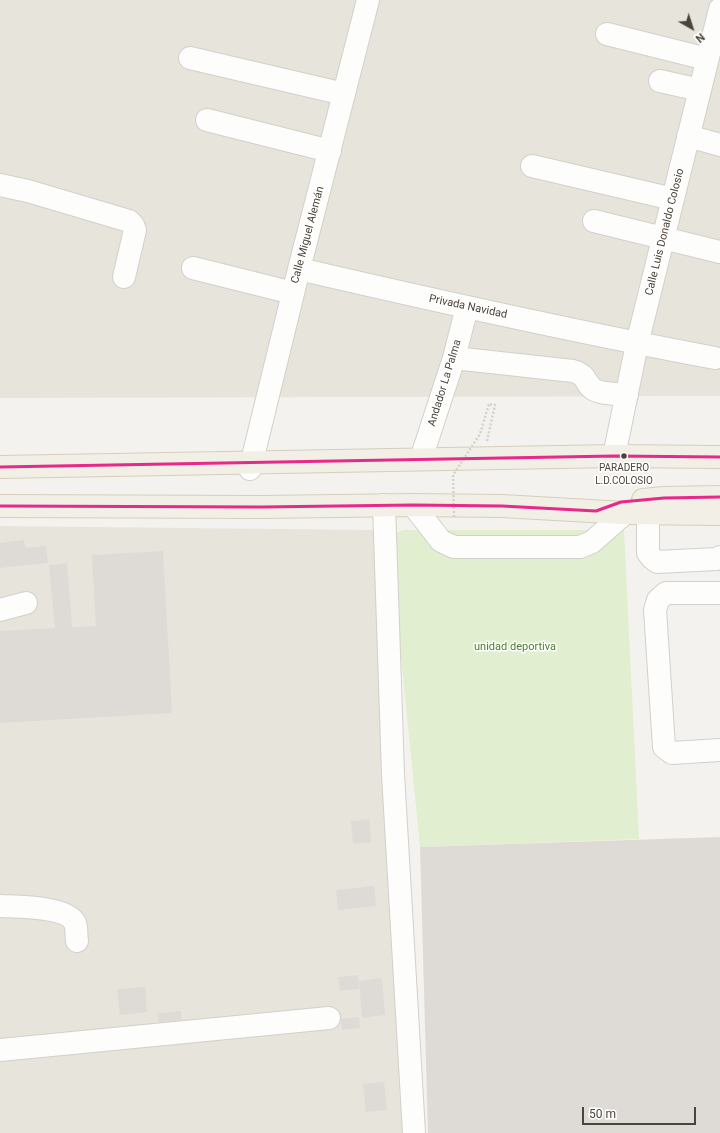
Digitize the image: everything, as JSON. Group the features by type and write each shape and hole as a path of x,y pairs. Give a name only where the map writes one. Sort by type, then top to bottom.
{"main road":[{"path":"0,467 244,465 421,459 614,456 720,457"},
{"path":"244,465 282,472 720,471"},
{"path":"596,511 621,502 664,498 720,497"},
{"path":"0,506 261,507 413,505 502,506 625,513 720,514"}],"street":[{"name":"Calle Miguel Alemán","path":"244,465 293,293 368,0"},
{"name":"Calle Luis Donaldo Colosio","path":"614,456 638,344 720,10"},
{"path":"606,34 707,59"},
{"path":"190,58 344,94"},
{"path":"660,81 700,90"},
{"path":"208,120 330,151"},
{"path":"688,136 720,145"},
{"path":"532,166 673,199"},
{"path":"0,185 28,191 129,221 135,230 124,277"},
{"path":"594,221 720,252"},
{"path":"193,268 293,293"},
{"name":"Privada Navidad","path":"299,269 638,344 715,358"},
{"name":"Andador La Palma","path":"421,459 454,358 467,307"},
{"path":"454,358 573,370 585,377 593,389 627,395"},
{"path":"384,505 393,774 414,1133"},
{"path":"413,505 441,541 454,547 580,547 592,542 625,513"},
{"path":"648,513 648,553 657,562 717,559 720,557"},
{"path":"720,593 666,593 658,600 654,610 664,747 672,753 720,750"},
{"path":"0,610 26,603"},
{"path":"0,906 40,907 69,915 75,923 77,941"},
{"path":"0,1050 329,1018"}],"path":[{"path":"454,517 454,475 480,434 489,404 496,405 483,458"}],"shaded area":[{"path":"0,0 720,0 720,396 0,398"},
{"path":"0,526 375,530 413,1133 0,1133"}],"green space":[{"name":"unidad deportiva","path":"404,530 624,530 639,839 420,847 389,535"}],"building":[{"path":"24,540 25,548 46,546 48,563 0,568 0,543"},
{"path":"163,551 172,713 0,723 0,631 55,628 49,565 67,563 72,627 96,626 92,555"},
{"path":"369,819 371,842 353,844 351,821"},
{"path":"720,837 720,1133 428,1133 420,847"},
{"path":"374,886 376,906 338,910 336,890"},
{"path":"358,975 359,989 340,991 338,977"},
{"path":"382,978 385,1015 362,1018 359,981"},
{"path":"145,987 147,1012 120,1015 117,989"},
{"path":"181,1011 181,1020 159,1022 158,1013"},
{"path":"359,1017 360,1028 342,1030 341,1019"},
{"path":"384,1082 387,1110 366,1112 363,1084"}],"transit line":[{"path":"0,467 614,456 720,457"},
{"path":"0,506 261,507 413,505 502,506 596,511 621,502 664,498 720,497"}],"place":[{"name":"PARADERO L.D.COLOSIO","path":"624,456"}]}
